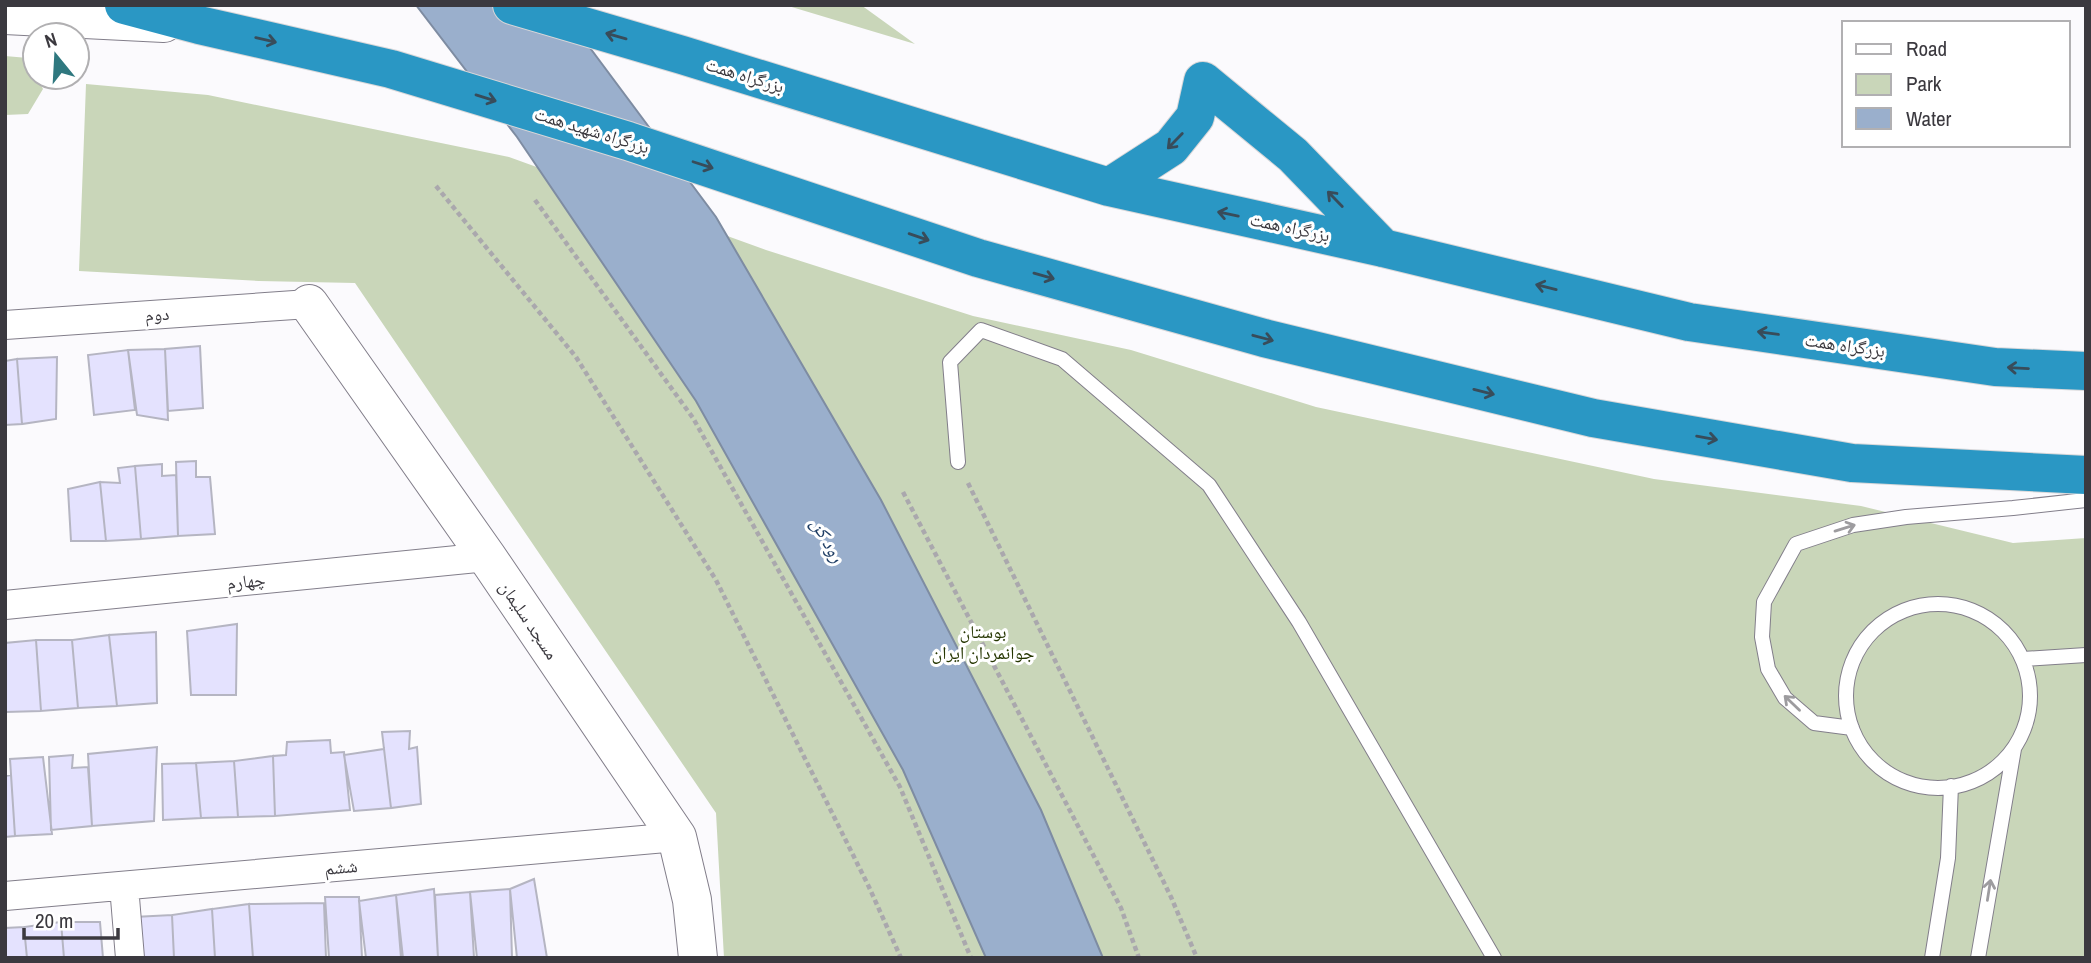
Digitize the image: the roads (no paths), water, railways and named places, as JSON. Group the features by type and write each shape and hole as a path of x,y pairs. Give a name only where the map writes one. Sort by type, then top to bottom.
{"highway":[{"path":"124,5 199,25"},
{"name":"بزرگراه همت","path":"512,5 1109,187 1383,248 1689,322 1995,367 2086,371"},
{"name":"بزرگراه شهید همت","path":"199,25 391,69 628,141 978,258 1264,338 1593,418 1852,463 2086,475"},
{"path":"1109,187 1171,147 1195,117 1203,82 1293,155 1383,248"}],"street":[{"path":"5,15 199,25"},
{"name":"دوم","path":"5,325 309,303"},
{"name":"مسجد سلیمان","path":"309,303 487,556 677,837 692,900 698,958"},
{"name":"چهارم","path":"5,605 487,556"},
{"name":"ششم","path":"5,897 677,837"},
{"path":"124,886 130,958"}],"lane":[{"path":"958,462 950,362 981,330 1062,359 1209,485 1299,622 1494,958"},
{"path":"1852,728 1814,723 1786,698 1768,669 1762,637 1764,602 1796,544 1853,525 1879,521 2086,500"},
{"path":"1978,958 2015,747 2028,719 2030,689 2023,659 2007,634 1999,627 1983,615 1954,604 1923,604 1894,614 1870,633 1853,658 1845,687 1847,718 1859,746 1880,769 1907,783 1937,789 1967,784 1994,769 2015,747"},
{"path":"2023,659 2086,655"},
{"path":"1932,958 1948,858 1951,786"}],"water":[{"name":"رود کن","path":"416,5 558,5 716,217 881,500 1041,810 1103,958 986,958 903,770 696,401 517,137"}],"park label":[{"name":"بوستان جوانمردان ایران","path":"983,641"}]}
